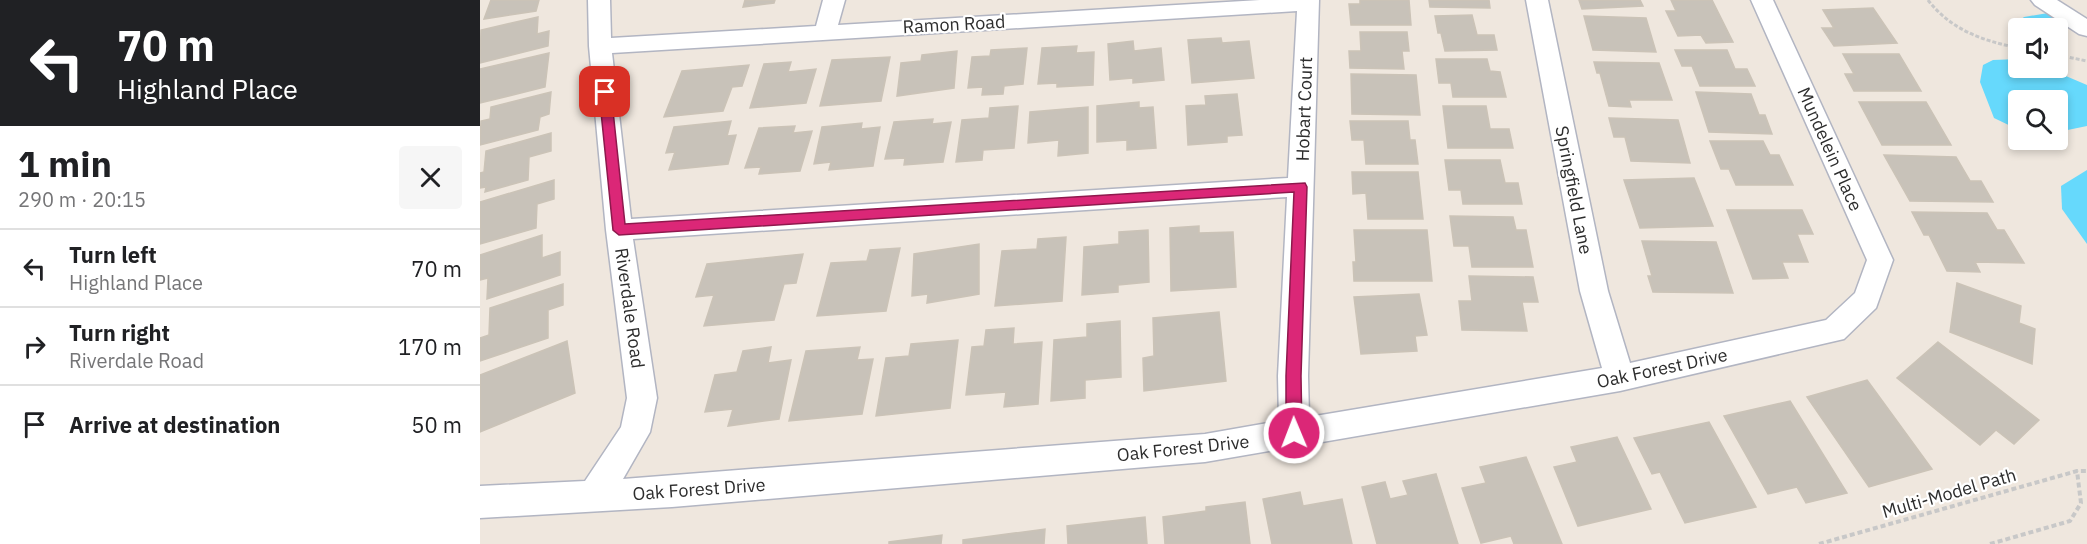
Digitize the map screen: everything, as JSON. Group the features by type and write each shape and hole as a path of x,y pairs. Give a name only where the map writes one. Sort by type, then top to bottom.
{"street":[{"name":"Riverdale Road","path":"594,496 635,432 642,398 619,230 600,46 599,0"},
{"path":"825,32 834,0"},
{"name":"Springfield Lane","path":"1537,0 1594,291 1620,378"},
{"name":"Mundelein Place","path":"1762,0 1880,260 1866,300"},
{"path":"2042,0 2085,28"},
{"name":"Ramon Road","path":"600,46 1308,2"},
{"name":"Hobart Court","path":"1294,433 1293,376 1308,2"},
{"path":"619,230 1301,187"},
{"name":"Oak Forest Drive","path":"480,502 684,492 1204,448 1620,378 1834,330 1866,300"}],"path":[{"path":"1928,0 1942,19 1962,31 2008,45"},
{"path":"2068,56 2087,61"},
{"path":"1990,544 2070,521 2081,503 2077,471"},
{"name":"Multi-Model Path","path":"1819,544 2077,471 2087,471"}],"water":[{"path":"2048,13 2056,18 2023,18"},
{"path":"2008,59 2008,78 2068,77 2087,85 2087,126 2068,130 2068,90 2008,90 2008,125 1994,118 1980,82 1983,65 1993,60"},
{"path":"2087,170 2087,244 2062,209 2061,186"}],"building":[{"path":"491,0 539,0 536,11 484,19"},
{"path":"745,0 775,0 774,3 743,7"},
{"path":"1360,0 1409,0 1411,25 1351,25 1349,4 1360,4"},
{"path":"1429,0 1489,0 1490,8 1430,7"},
{"path":"1579,0 1640,0 1643,6 1582,9"},
{"path":"1671,0 1712,0 1733,42 1706,43 1701,35 1678,36 1666,11 1676,11"},
{"path":"1873,8 1897,43 1834,46 1822,28 1834,28 1823,10"},
{"path":"1472,15 1477,35 1494,35 1497,50 1445,51 1435,16"},
{"path":"1584,16 1646,18 1656,52 1593,50"},
{"path":"538,17 537,34 549,31 548,46 480,63 481,30"},
{"path":"1360,32 1407,32 1409,51 1402,51 1404,69 1350,68 1349,51 1361,51"},
{"path":"1221,38 1222,43 1249,41 1254,78 1192,83 1188,40"},
{"path":"1133,41 1134,51 1161,48 1164,80 1133,83 1133,78 1110,80 1108,44"},
{"path":"1077,46 1076,53 1094,52 1093,85 1057,87 1057,83 1038,84 1042,48"},
{"path":"1027,48 1023,84 1004,86 1003,94 982,95 983,87 968,88 972,57 990,56 991,50"},
{"path":"1675,50 1727,50 1735,69 1747,69 1755,86 1700,86 1692,66 1682,66"},
{"path":"957,51 954,88 897,96 901,63 921,61 922,55"},
{"path":"549,53 545,87 480,103 480,69"},
{"path":"1843,54 1899,54 1921,91 1854,91 1845,74 1854,74"},
{"path":"890,57 881,101 820,106 832,60"},
{"path":"1436,59 1487,59 1490,71 1500,72 1506,97 1453,97 1451,83 1439,83"},
{"path":"791,62 788,72 816,69 806,103 750,108 764,64"},
{"path":"1594,62 1659,63 1672,100 1629,100 1631,107 1609,106 1600,73 1597,73"},
{"path":"749,65 742,86 732,87 723,111 664,117 682,71"},
{"path":"1351,74 1416,75 1420,115 1352,114"},
{"path":"551,92 549,114 540,117 538,130 480,145 481,121 490,119 491,107"},
{"path":"1696,92 1751,94 1759,115 1765,115 1772,134 1709,132"},
{"path":"1237,94 1242,135 1227,136 1227,142 1188,145 1186,106 1206,105 1205,96"},
{"path":"1139,102 1139,108 1153,107 1156,148 1127,150 1127,140 1097,142 1097,106"},
{"path":"1859,102 1926,102 1951,145 1882,145"},
{"path":"1018,106 1014,148 983,150 982,160 956,162 962,120 989,118 990,108"},
{"path":"1443,106 1486,106 1490,129 1509,129 1513,148 1448,148"},
{"path":"1088,107 1088,153 1058,156 1059,140 1028,143 1030,112"},
{"path":"1609,118 1678,120 1690,163 1631,161 1625,137 1614,137"},
{"path":"933,119 932,124 951,122 943,162 904,165 905,158 885,159 894,122"},
{"path":"731,121 727,136 736,135 728,164 669,170 675,152 666,153 674,127"},
{"path":"1350,121 1408,121 1410,140 1415,140 1418,164 1366,164 1364,140 1352,140"},
{"path":"862,123 861,129 880,127 873,166 829,170 831,162 814,164 822,127"},
{"path":"795,126 793,133 812,131 800,171 759,174 761,167 745,168 759,128"},
{"path":"551,133 551,151 529,157 528,180 485,192 486,187 480,188 480,173 484,172 486,151"},
{"path":"1710,141 1763,141 1770,155 1779,155 1793,185 1736,185 1729,169 1721,169"},
{"path":"1884,155 1956,157 1970,181 1981,181 1993,202 1910,201"},
{"path":"1445,160 1500,160 1505,183 1518,183 1522,204 1463,204 1461,190 1449,190"},
{"path":"1352,172 1418,172 1423,219 1368,219 1366,193 1353,194"},
{"path":"1694,178 1713,226 1640,228 1624,180"},
{"path":"554,180 554,199 537,204 536,228 480,244 480,202"},
{"path":"1727,210 1802,210 1813,234 1797,234 1808,262 1782,262 1788,278 1753,279"},
{"path":"1912,212 1987,213 1997,230 2004,230 2024,263 1975,262 1980,272 1947,271 1929,235 1924,235"},
{"path":"1450,216 1513,217 1516,230 1526,230 1533,267 1472,267 1469,246 1454,246"},
{"path":"1199,226 1199,233 1233,232 1236,287 1171,291 1170,228"},
{"path":"1148,230 1149,282 1118,285 1118,292 1082,295 1084,247 1119,244 1119,232"},
{"path":"1354,230 1427,230 1432,281 1354,281 1353,262 1356,262"},
{"path":"542,235 542,258 560,252 560,275 487,299 488,278 480,280 480,255"},
{"path":"1066,237 1062,301 995,306 1002,251 1037,249 1038,239"},
{"path":"1642,241 1716,242 1733,293 1653,292 1648,276 1652,276"},
{"path":"979,244 979,294 927,303 928,294 912,296 914,254"},
{"path":"900,248 886,311 817,316 831,263 867,261 870,250"},
{"path":"803,254 796,283 784,284 774,320 704,326 714,295 696,297 707,264"},
{"path":"1469,276 1533,277 1538,302 1522,302 1527,331 1462,330 1459,301 1472,301"},
{"path":"1957,283 2021,306 2019,323 2035,329 2032,364 1950,332"},
{"path":"563,284 563,305 548,310 548,338 480,361 480,338 489,335 490,308"},
{"path":"1419,294 1427,335 1415,336 1417,351 1361,354 1354,297"},
{"path":"1219,312 1226,381 1144,391 1143,358 1154,356 1153,318"},
{"path":"1120,321 1121,377 1085,380 1085,398 1051,401 1054,340 1087,337 1087,324"},
{"path":"1014,328 1013,344 1042,342 1038,404 1004,407 1006,392 966,395 972,347 984,346 986,330"},
{"path":"958,340 950,408 876,416 886,358 909,356 911,344"},
{"path":"567,341 575,393 480,432 480,375"},
{"path":"1938,342 2039,420 2014,444 1996,430 1980,445 1897,378"},
{"path":"771,347 768,363 791,360 779,419 728,426 733,409 705,412 715,375 737,372 743,351"},
{"path":"860,347 857,360 873,359 862,414 789,421 806,351"},
{"path":"1867,380 1932,469 1869,487 1807,397"},
{"path":"1790,401 1847,493 1806,503 1797,487 1768,494 1724,416"},
{"path":"1709,422 1756,507 1685,523 1660,472 1652,474 1634,438"},
{"path":"1617,437 1651,509 1578,526 1554,467 1577,462 1571,447"},
{"path":"1526,457 1562,544 1514,544 1511,536 1481,543 1462,488 1486,483 1480,467"},
{"path":"1436,474 1458,544 1377,544 1362,487 1385,482 1390,499 1408,495 1403,481"},
{"path":"1300,492 1303,506 1342,499 1352,544 1272,544 1263,499"},
{"path":"1245,502 1250,544 1165,544 1163,517 1206,511 1206,507"},
{"path":"1145,517 1147,544 1068,544 1067,526"},
{"path":"1045,529 1044,544 963,544 963,540"},
{"path":"942,535 941,544 889,544 889,542"}],"route":[{"path":"605,92 619,230 1301,187 1293,376 1294,433"}]}
